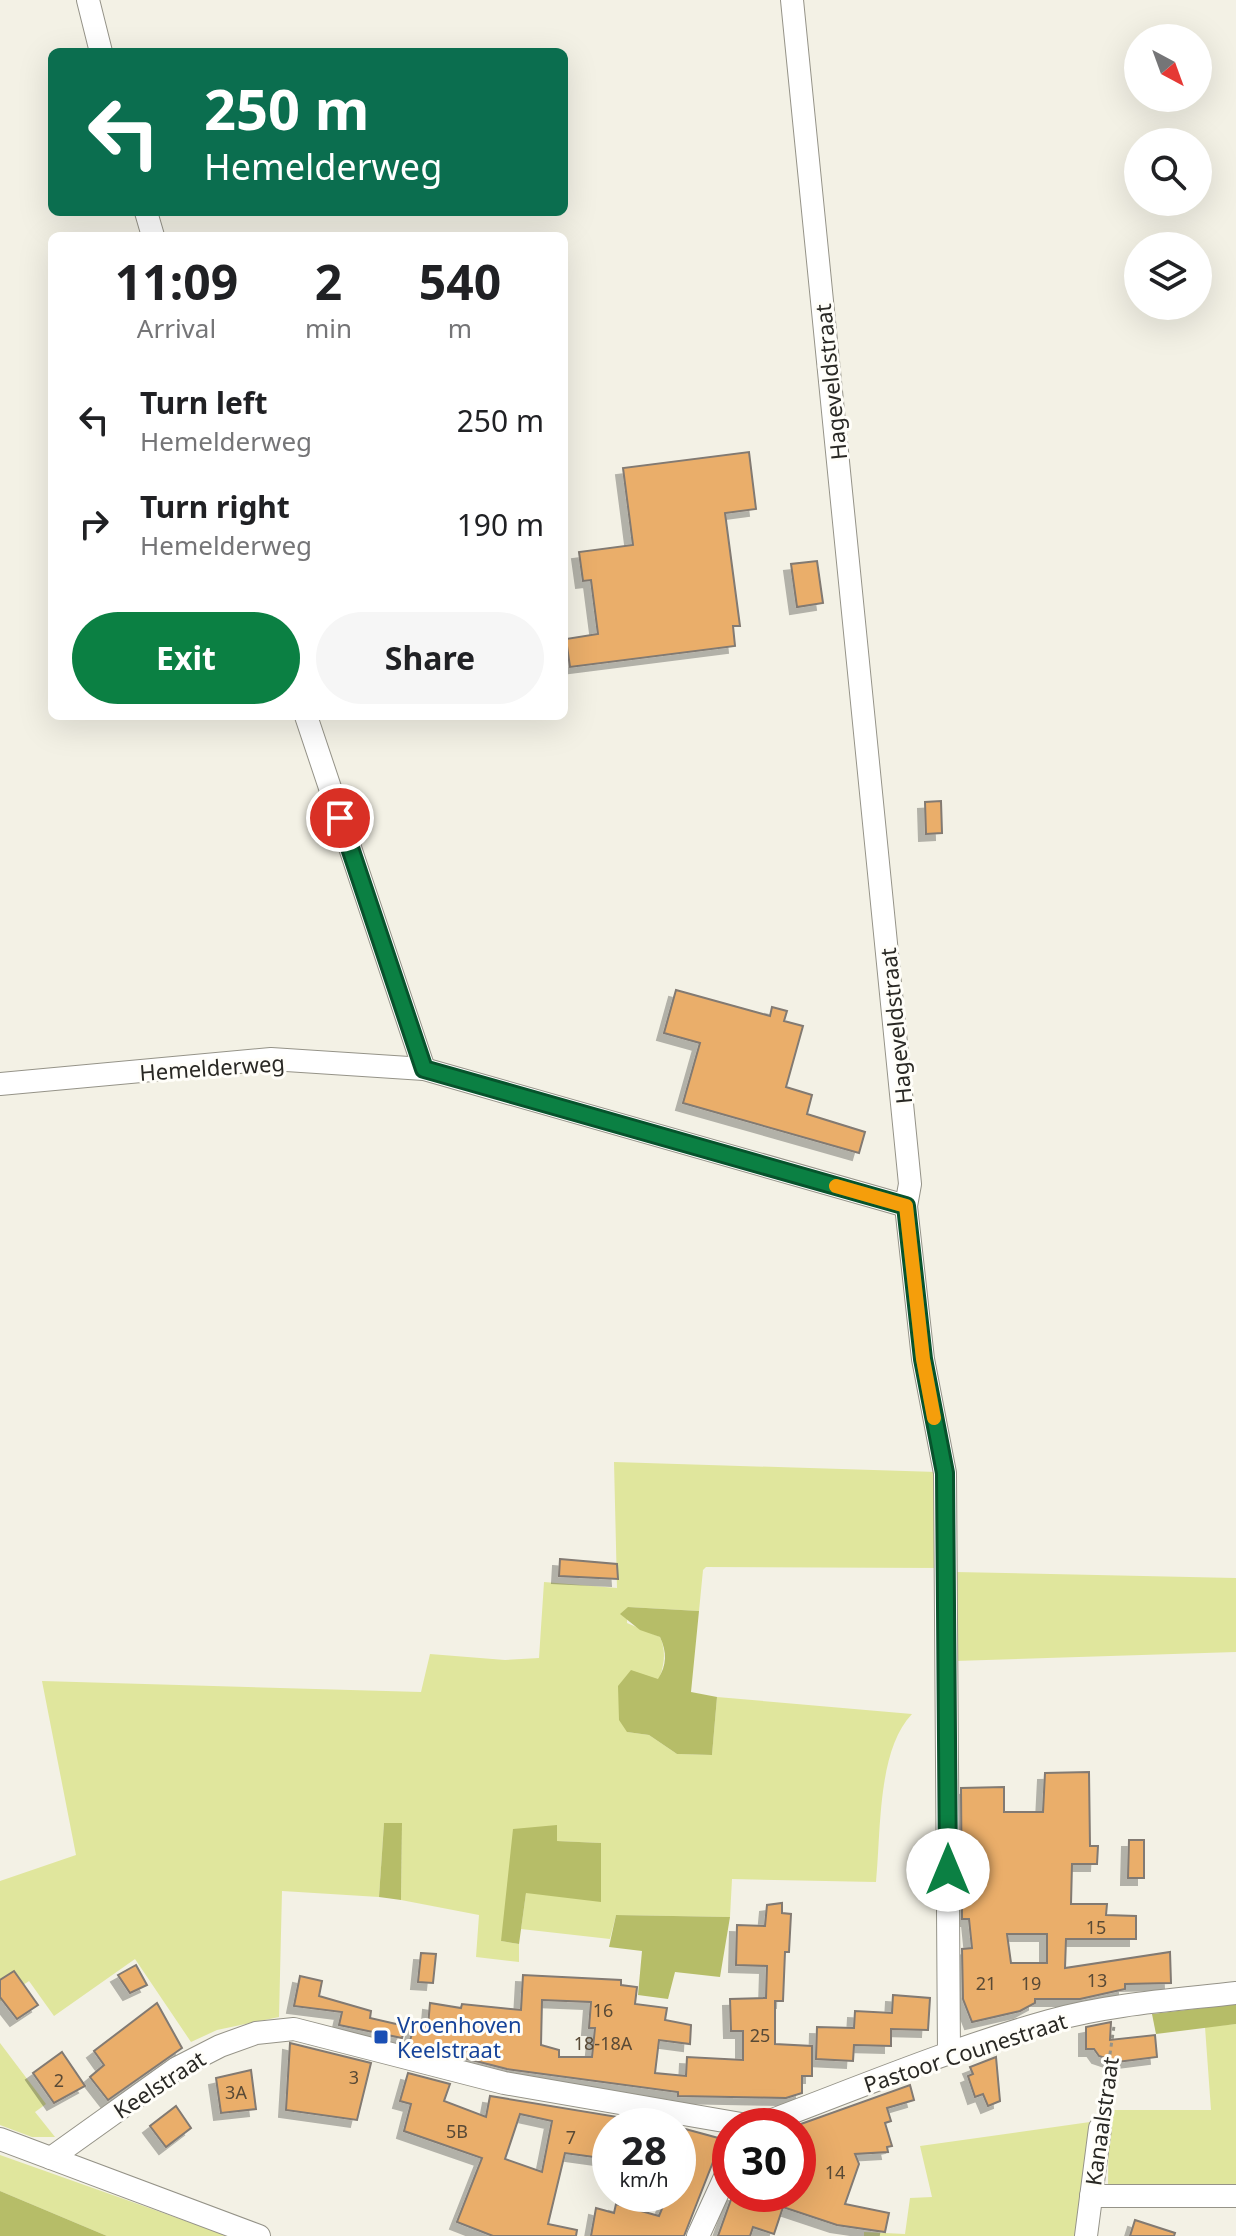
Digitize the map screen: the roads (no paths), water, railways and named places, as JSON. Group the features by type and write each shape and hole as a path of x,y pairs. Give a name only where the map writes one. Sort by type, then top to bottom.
{"street":[{"path":"88,0 100,48"},
{"name":"Hageveldstraat","path":"792,0 910,1184 906,1206 923,1359 945,1473 949,2054"},
{"path":"307,720 424,1069"},
{"name":"Hemelderweg","path":"0,1084 271,1059 424,1069 906,1206"},
{"name":"Pastoor Counestraat","path":"804,2108 949,2054 1050,2021 1117,2007 1236,1993"},
{"name":"Keelstraat","path":"51,2158 177,2068 220,2046 256,2033 294,2029 504,2083 712,2120"},
{"name":"Kanaalstraat","path":"1086,2236 1100,2128"},
{"path":"0,2139 259,2236"},
{"path":"1091,2196 1236,2196"},
{"path":"698,2236 712,2205"}],"place":[{"name":"Vroenhoven Keelstraat","path":"381,2037"}]}
